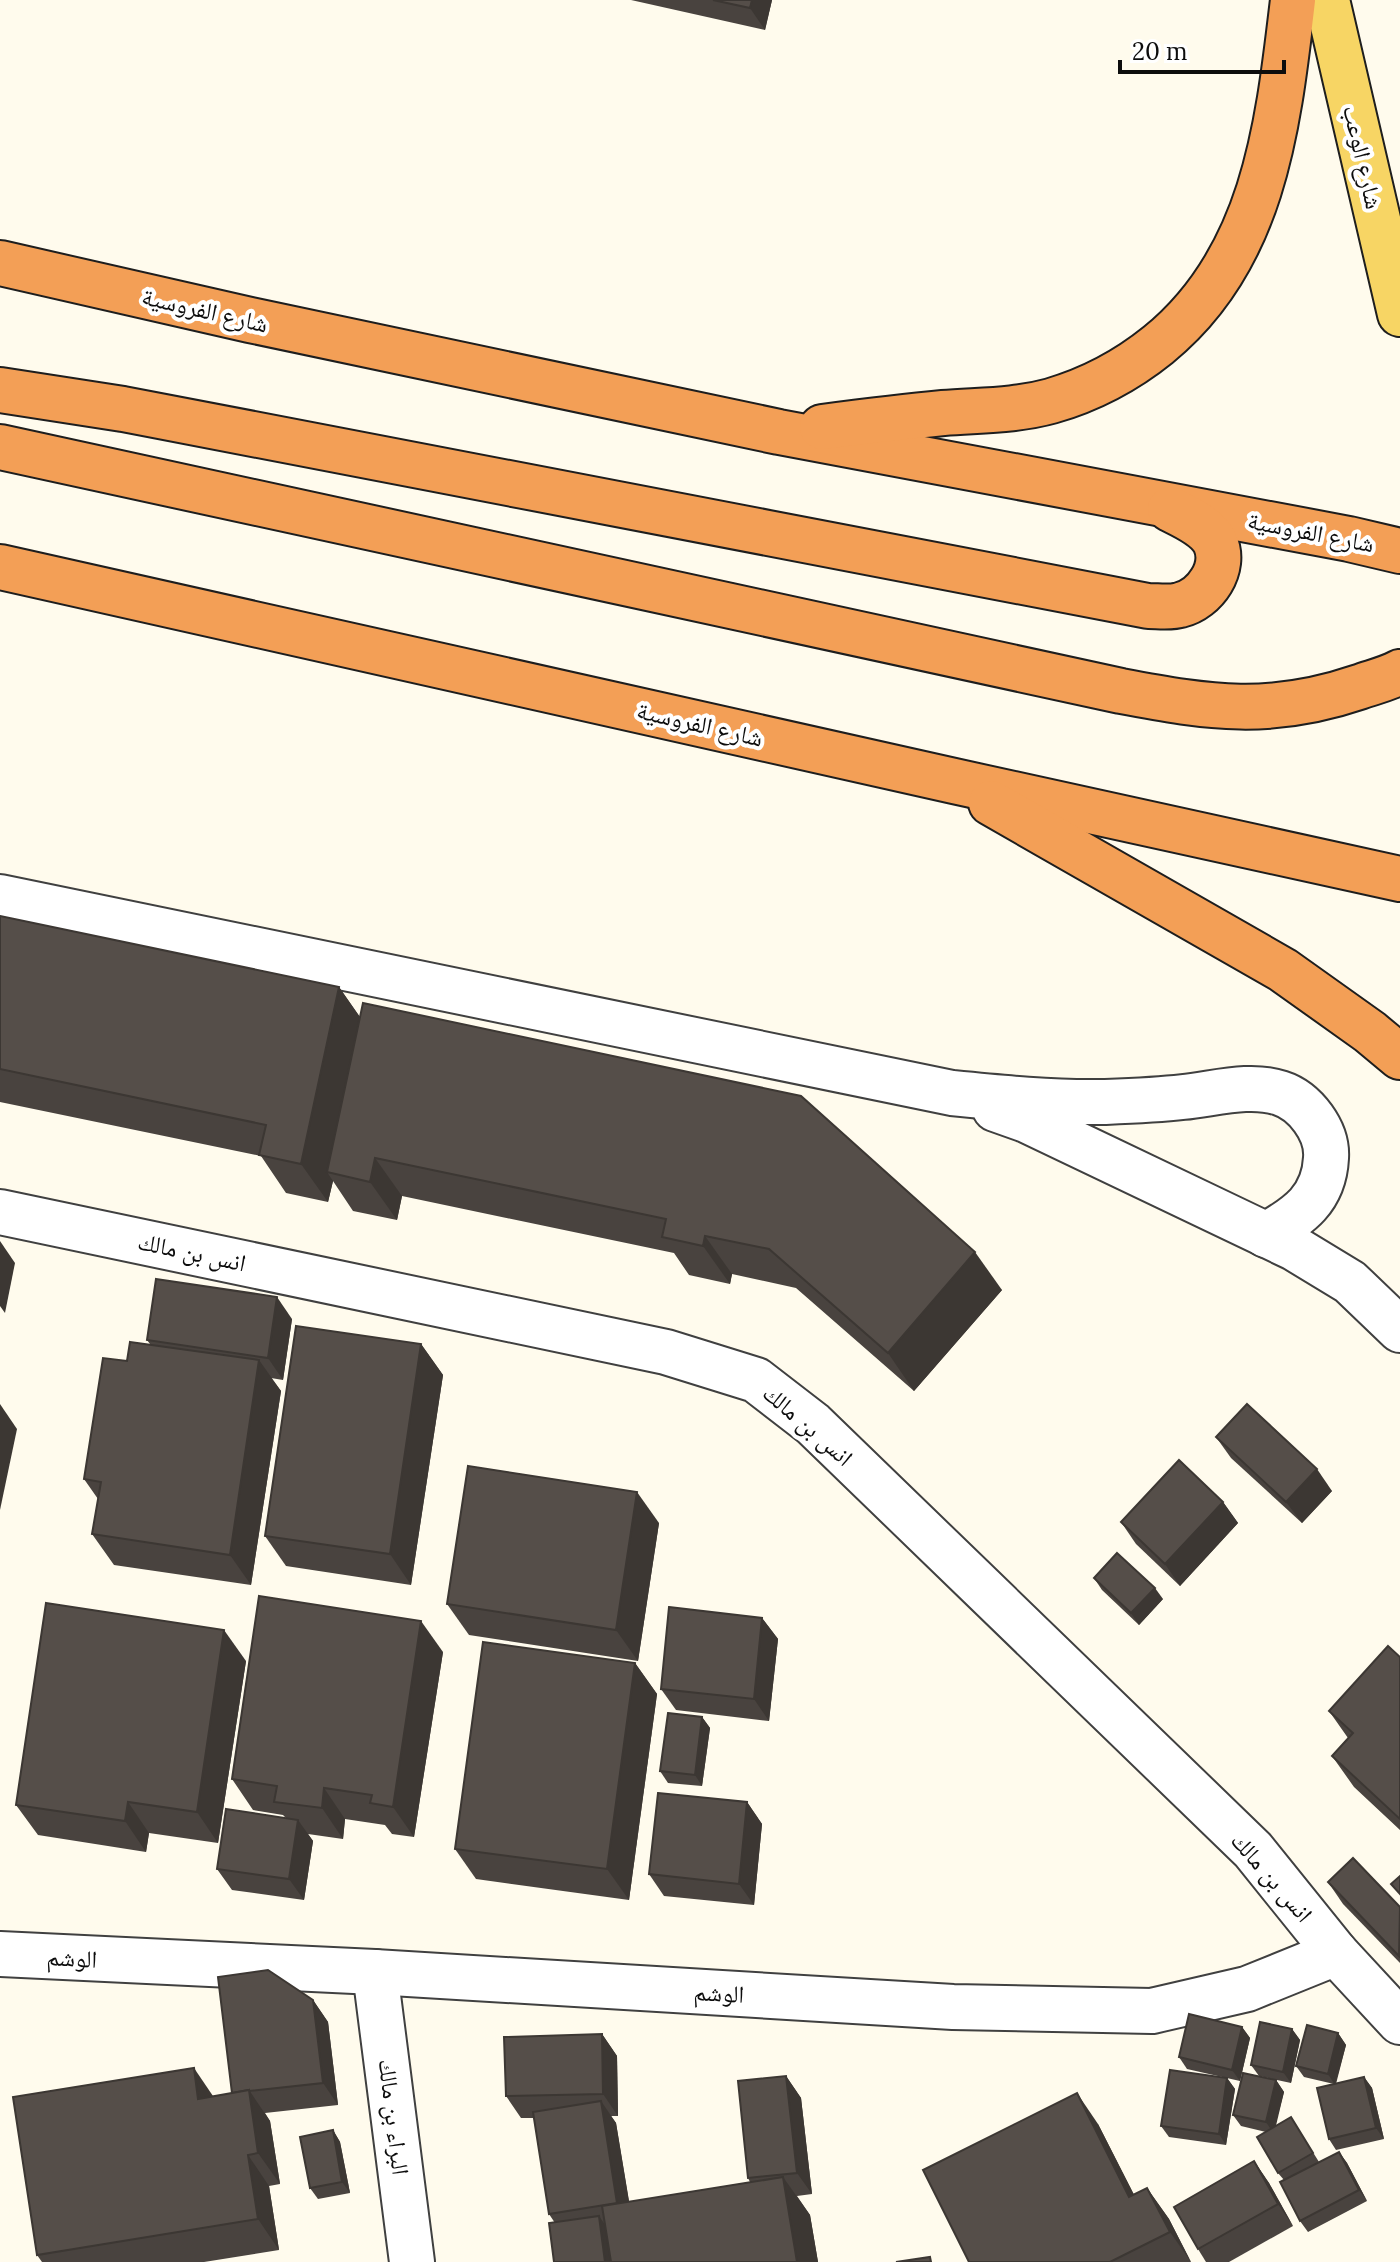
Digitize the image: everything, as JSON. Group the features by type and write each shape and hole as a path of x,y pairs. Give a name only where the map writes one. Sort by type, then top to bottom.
{"highway":[{"path":"779,432 946,413 1002,411 1052,401 1104,380 1144,357 1185,322 1214,287 1258,198 1283,83 1293,0"},
{"name":"شارع الفروسية","path":"0,263 250,320 779,432 1400,551"},
{"path":"0,390 123,409 1134,604 1179,605 1193,600 1213,580 1218,552 1214,541 1199,525 1156,503"},
{"path":"0,447 1201,706 1235,708 1298,703 1332,696 1400,672"},
{"name":"شارع الفروسية","path":"0,567 1400,879"},
{"path":"954,781 1283,970 1400,1057"}],"main road":[{"name":"شارع الوعب","path":"1327,0 1400,314"}],"street":[{"path":"0,897 952,1093 1028,1100 1104,1102 1179,1098 1255,1088 1281,1093 1304,1107 1320,1128 1327,1154 1323,1182 1310,1204 1289,1222 1266,1235"},
{"path":"952,1093 1026,1120 1294,1248 1337,1273 1400,1330"},
{"name":"انس بن مالك","path":"0,1212 666,1352 756,1380 813,1424 1253,1850 1336,1953"},
{"path":"1336,1953 1400,2022"},
{"name":"الوشم","path":"0,1954 375,1972 953,2007 1152,2011 1247,1989 1336,1953"},
{"name":"البراء بن مالك","path":"375,1972 412,2262"}],"building":[{"path":"713,0 752,0 750,8"},
{"path":"0,916 339,987 301,1164 259,1155 266,1125 0,1069"},
{"path":"363,1003 801,1096 975,1252 888,1353 769,1249 705,1236 703,1246 662,1237 666,1219 375,1158 370,1182 327,1172"},
{"path":"156,1279 277,1297 268,1358 147,1340"},
{"path":"296,1326 421,1344 390,1554 265,1536"},
{"path":"130,1342 259,1360 230,1555 92,1534 101,1482 84,1479 103,1358 127,1361"},
{"path":"1247,1404 1317,1469 1286,1502 1216,1437"},
{"path":"1179,1460 1223,1502 1165,1564 1121,1522"},
{"path":"468,1466 637,1492 616,1630 447,1604"},
{"path":"1117,1553 1155,1588 1131,1613 1094,1578"},
{"path":"259,1596 421,1621 393,1807 370,1803 372,1795 324,1788 322,1808 274,1802 277,1786 232,1779"},
{"path":"46,1603 224,1630 197,1812 128,1802 125,1821 16,1805"},
{"path":"669,1607 762,1618 754,1699 661,1689"},
{"path":"483,1642 635,1663 607,1869 455,1849"},
{"path":"1388,1646 1400,1657 1400,1819 1332,1756 1353,1733 1329,1711"},
{"path":"668,1713 702,1717 695,1775 660,1771"},
{"path":"658,1793 747,1802 739,1884 649,1874"},
{"path":"226,1809 298,1820 289,1879 217,1869"},
{"path":"1353,1858 1400,1907 1399,1956 1328,1882"},
{"path":"1400,1876 1400,1894 1391,1884"},
{"path":"268,1970 313,2000 323,2083 232,2093 218,1977"},
{"path":"1189,2014 1242,2027 1232,2070 1179,2057"},
{"path":"1260,2022 1292,2029 1283,2072 1251,2065"},
{"path":"1307,2025 1338,2033 1328,2074 1296,2066"},
{"path":"602,2034 603,2094 506,2096 504,2037"},
{"path":"194,2068 198,2099 249,2090 258,2153 248,2155 258,2219 37,2255 13,2097"},
{"path":"1170,2070 1227,2078 1219,2134 1161,2126"},
{"path":"1243,2073 1276,2080 1266,2122 1233,2115"},
{"path":"786,2076 797,2173 748,2178 738,2081"},
{"path":"1364,2077 1376,2128 1329,2139 1317,2088"},
{"path":"1077,2093 1129,2197 1147,2188 1170,2232 1110,2262 969,2262 923,2170"},
{"path":"601,2101 617,2203 549,2214 533,2112"},
{"path":"1291,2117 1313,2153 1278,2173 1257,2137"},
{"path":"333,2130 342,2182 310,2188 300,2137"},
{"path":"1339,2152 1359,2190 1300,2221 1280,2182"},
{"path":"1254,2161 1278,2204 1198,2249 1174,2207"},
{"path":"783,2177 797,2262 611,2262 602,2206"},
{"path":"599,2216 605,2262 554,2262 549,2223"},
{"path":"930,2257 931,2262 896,2262"}]}
